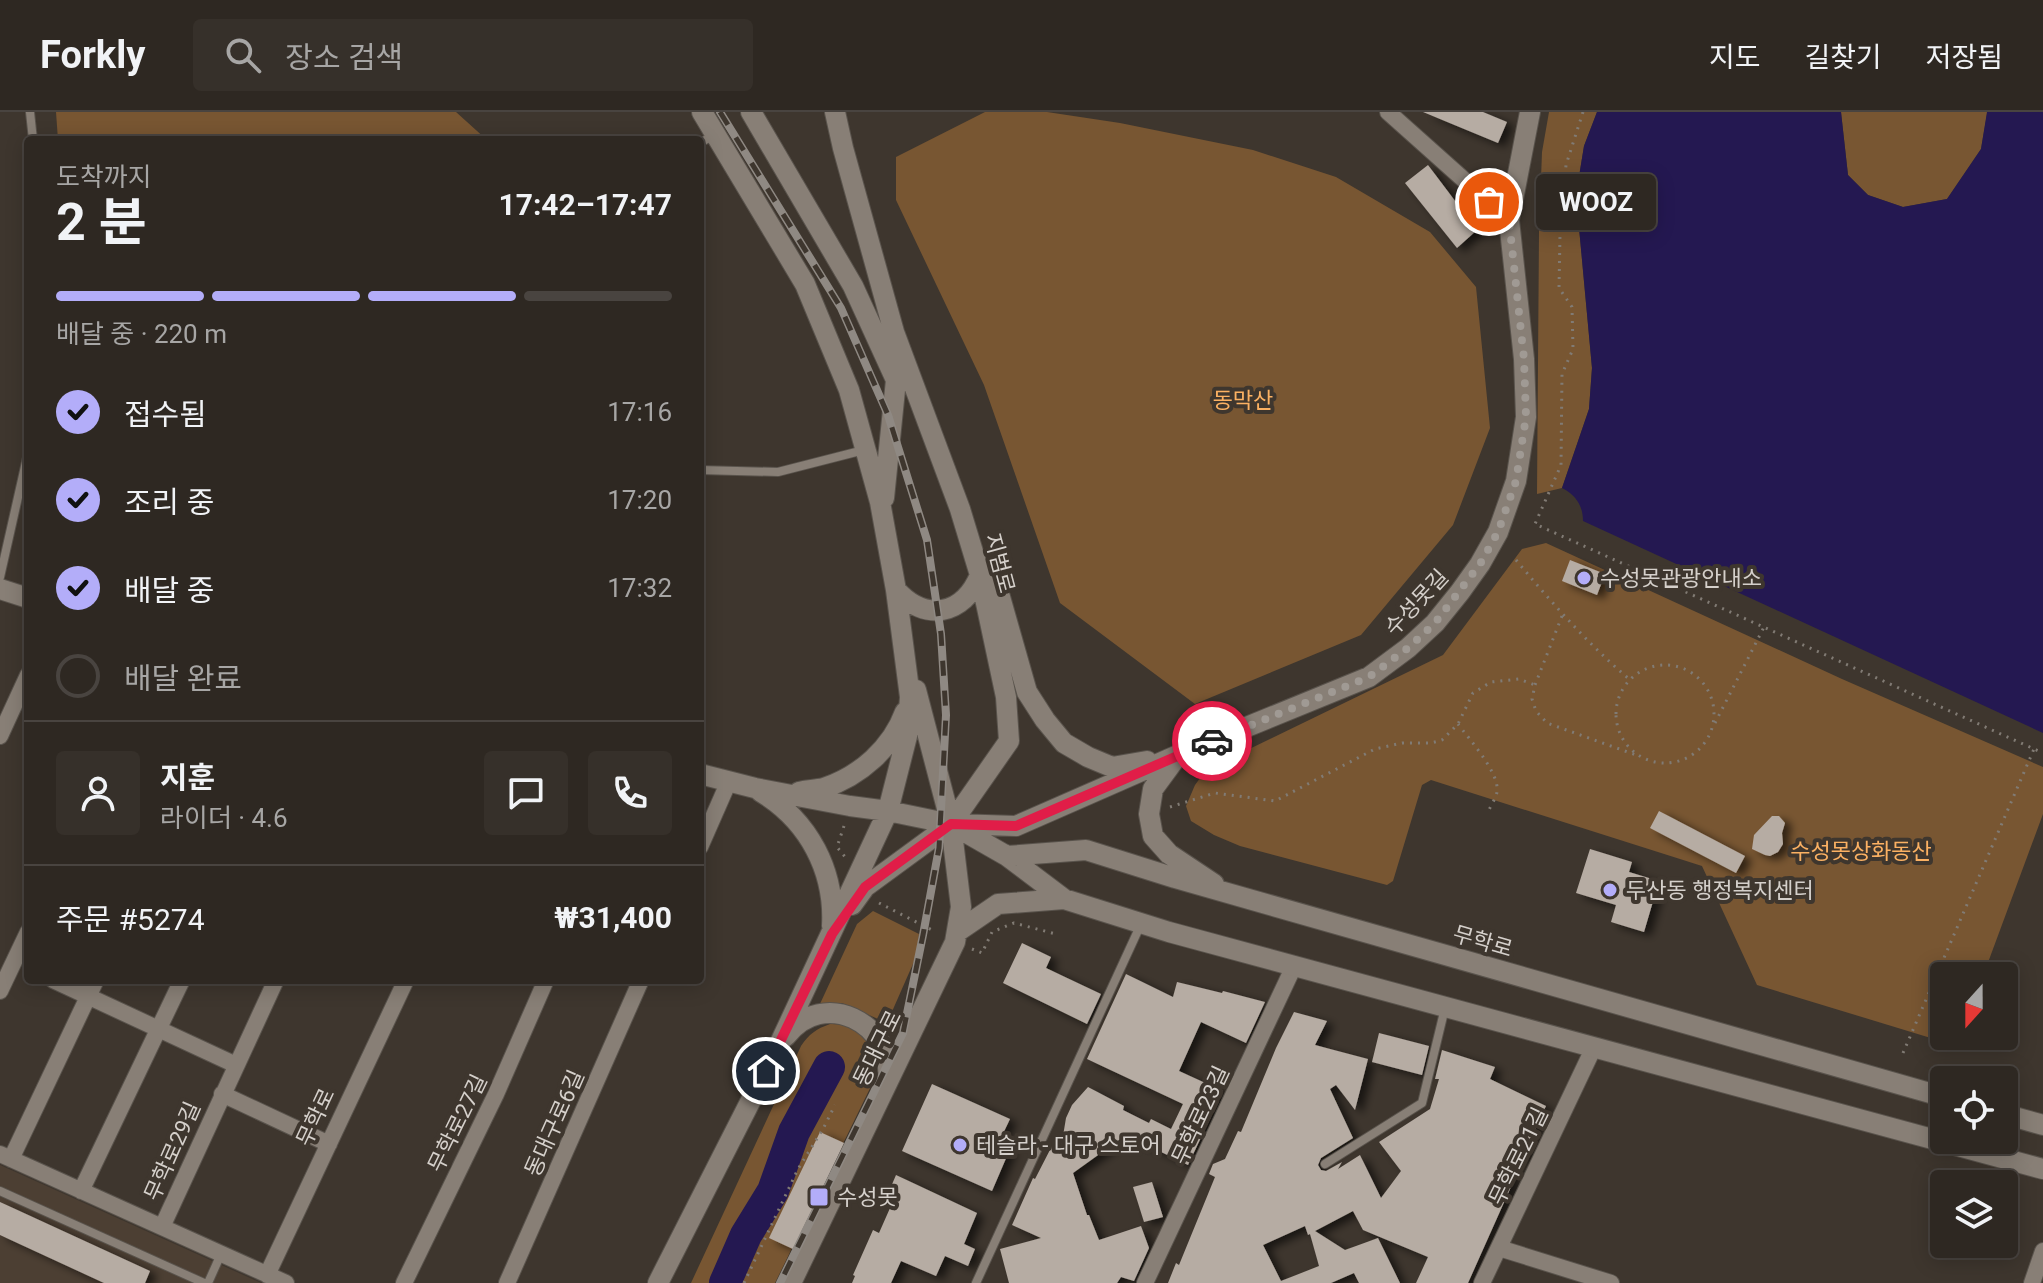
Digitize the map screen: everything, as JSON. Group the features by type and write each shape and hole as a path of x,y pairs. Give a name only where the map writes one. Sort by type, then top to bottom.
{"main road":[{"path":"658,1283 779,1045 888,811 907,736 910,697 882,513 849,390 805,284 708,139 702,112"},
{"path":"751,112 853,286 896,380 882,513"},
{"name":"지범로","path":"832,934 865,887 951,824 1009,741 1006,697 980,575 960,509 894,332 835,112"},
{"name":"수성못길","path":"951,824 1016,826 1178,755 1369,677 1435,623 1480,564 1498,532 1516,481 1526,417 1524,359 1509,220 1530,112"},
{"path":"960,509 1000,597 1027,692 1064,743 1112,767 1178,755"},
{"path":"896,590 916,607 943,610 967,598 980,575"},
{"path":"0,589 24,597"},
{"path":"901,628 951,824"},
{"path":"786,794 823,788 858,771 876,757 891,739 910,697"},
{"path":"1178,755 1153,789 1149,814 1153,836 1169,854 1231,894"},
{"path":"704,775 755,788 951,824 1007,856 1064,899 1294,966 2043,1169"},
{"path":"755,788 793,816 819,855 831,894 832,934"},
{"name":"동대구로","path":"791,1283 955,942 961,907 951,824"},
{"name":"무학로","path":"1007,856 1086,850 1930,1093"},
{"path":"957,932 998,904 1064,899"},
{"path":"779,1045 790,1031 810,1018 834,1014 850,1017 864,1024 881,1041 889,1064 888,1080"},
{"path":"2018,1118 2043,1125"}],"street":[{"path":"1388,112 1509,220"},
{"path":"0,736 24,684"},
{"path":"704,838 729,781"},
{"path":"0,991 21,965"},
{"name":"무학로23길","path":"1145,1283 1294,966"},
{"path":"62,984 236,1065"},
{"path":"94,984 6,1156 286,1283"},
{"path":"81,1191 180,984"},
{"name":"무학로29길","path":"162,1227 274,984"},
{"name":"무학로","path":"267,1275 404,984"},
{"name":"무학로27길","path":"404,1283 496,1094 544,984"},
{"name":"동대구로6길","path":"507,1283 639,984"},
{"name":"무학로21길","path":"1482,1283 1594,1047"},
{"name":"무학로29길","path":"222,1094 329,1144"},
{"path":"1499,1248 1600,1281"},
{"path":"2032,1283 2043,1251"}],"lane":[{"path":"30,112 33,136"},
{"path":"704,470 778,472 866,449"},
{"path":"0,577 24,484"},
{"path":"976,1283 1142,923"},
{"path":"1325,1164 1422,1103 1445,1007"},
{"path":"0,1191 206,1283 221,1254"}],"path":[{"path":"1583,112 1566,165 1560,235 1559,288 1572,307 1573,349 1562,374 1561,465 1535,524 2043,753"},
{"path":"1516,560 1562,616 1630,680"},
{"path":"1562,616 1535,685 1532,699 1536,711 1547,723 1646,759 1669,763 1690,757 1707,741 1764,627"},
{"path":"1646,759 1627,745 1617,724 1616,712 1623,689 1641,672 1660,666 1681,668 1693,674 1710,694 1713,727"},
{"path":"1170,807 1215,793 1275,801 1375,749 1442,740 1458,724 1473,693 1491,682 1519,679 1535,685"},
{"path":"1458,724 1494,779 1497,791 1489,810"},
{"path":"1903,1053 2034,749"},
{"path":"982,953 992,932 1014,923 1056,934"},
{"path":"744,1283 798,1169 835,1105"}],"shaded area":[{"path":"1597,112 1841,112 1848,175 1868,195 1903,207 1947,199 1981,149 1987,112 2043,112 2043,733 1583,521 1578,502 1562,488 1589,409 1592,368 1576,195 1584,146"},
{"path":"0,1165 261,1283 0,1283"}],"green space":[{"path":"56,112 456,112 483,136 58,136"},
{"name":"동막산","path":"985,112 1047,112 1120,123 1253,150 1336,177 1430,232 1476,287 1490,428 1453,525 1361,635 1195,704 1060,603 984,385 896,200 896,157"},
{"path":"1549,112 1597,112 1584,146 1576,195 1592,368 1589,409 1562,488 1537,494 1539,232 1542,152"},
{"path":"1841,112 1987,114 1981,149 1947,199 1903,207 1868,195 1848,175"},
{"name":"수성못상화동산","path":"1546,543 2043,767 2043,814 1988,962 1930,962 1930,1038 1757,985 1702,866 1431,780 1422,785 1393,881 1387,885 1240,846 1191,821 1186,806 1206,770 1443,655 1522,549"},
{"path":"873,911 919,934 916,957 887,1023 842,1003 819,1006 857,924"},
{"path":"830,1024 852,1028 867,1039 875,1056 875,1078 775,1283 691,1283 801,1046 813,1032"}],"building":[{"path":"1423,112 1483,112 1507,122 1498,143"},
{"path":"1428,165 1477,230 1457,248 1405,183"},
{"name":"수성못관광안내소","path":"1570,560 1605,574 1597,595 1562,581"},
{"path":"1659,811 1745,856 1736,873 1650,828"},
{"path":"1772,816 1779,816 1785,823 1783,844 1778,852 1770,856 1752,849 1754,835"},
{"path":"1590,849 1632,862 1629,872 1659,881 1644,932 1611,922 1616,905 1576,893"},
{"path":"1022,943 1051,957 1046,968 1101,994 1087,1024 1003,983"},
{"path":"1126,974 1173,997 1177,982 1265,1002 1246,1043 1201,1022 1179,1071 1223,1091 1188,1165 1126,1135 1073,1173 1099,1240 1141,1226 1149,1248 1134,1281 1121,1277 1117,1283 1009,1283 1000,1249 1041,1238 1012,1225 1033,1178 1053,1144 1060,1154 1066,1118 1072,1105 1088,1087 1124,1106 1123,1110 1149,1123 1151,1119 1171,1129 1183,1104 1087,1059"},
{"path":"1294,1012 1327,1021 1315,1045 1368,1059 1355,1110 1336,1085 1330,1089 1353,1138 1321,1158 1318,1165 1326,1171 1342,1162 1338,1169 1360,1155 1381,1198 1401,1171 1379,1142 1430,1109 1439,1079 1435,1079 1442,1050 1495,1067 1490,1079 1546,1106 1526,1148 1530,1157 1520,1157 1511,1179 1514,1180 1468,1283 1416,1283 1428,1257 1363,1230 1353,1211 1315,1231 1345,1250 1378,1238 1400,1283 1359,1283 1354,1273 1331,1283 1168,1283 1176,1263 1179,1265 1215,1177 1209,1174 1213,1164 1225,1159 1238,1131 1241,1132","holes":["1305,1226 1319,1266 1281,1281 1263,1245"]},
{"path":"1379,1033 1429,1046 1422,1075 1372,1062"},
{"path":"932,1084 1010,1119 998,1144 1010,1149 992,1191 902,1151"},
{"path":"820,1132 844,1143 793,1249 769,1238"},
{"path":"896,1175 977,1213 964,1244 975,1249 968,1266 945,1256 936,1276 901,1261 891,1283 852,1283 873,1230 879,1233 894,1199 887,1196"},
{"path":"1152,1182 1163,1217 1144,1222 1133,1187"},
{"path":"0,1202 150,1271 145,1283 104,1283 0,1235"}],"waterway":[{"path":"725,1283 746,1235 773,1191 794,1132 829,1067"}],"railway":[{"path":"720,112 841,308 888,415 927,540 941,634 946,715 939,848 903,1033 780,1283"}],"way so far":[{"path":"1212,741 1369,677 1435,623 1480,564 1498,532 1516,481 1526,417 1524,359 1509,220 1489,202"}],"place":[{"name":"WOOZ","path":"1489,202"},
{"name":"수성못관광안내소","path":"1584,578"},
{"name":"두산동 행정복지센터","path":"1610,890"},
{"name":"테슬라 - 대구 스토어","path":"960,1145"},
{"name":"수성못","path":"819,1197"}],"route":[{"path":"766,1071 832,934 865,887 951,824 1016,826 1212,741"}]}
